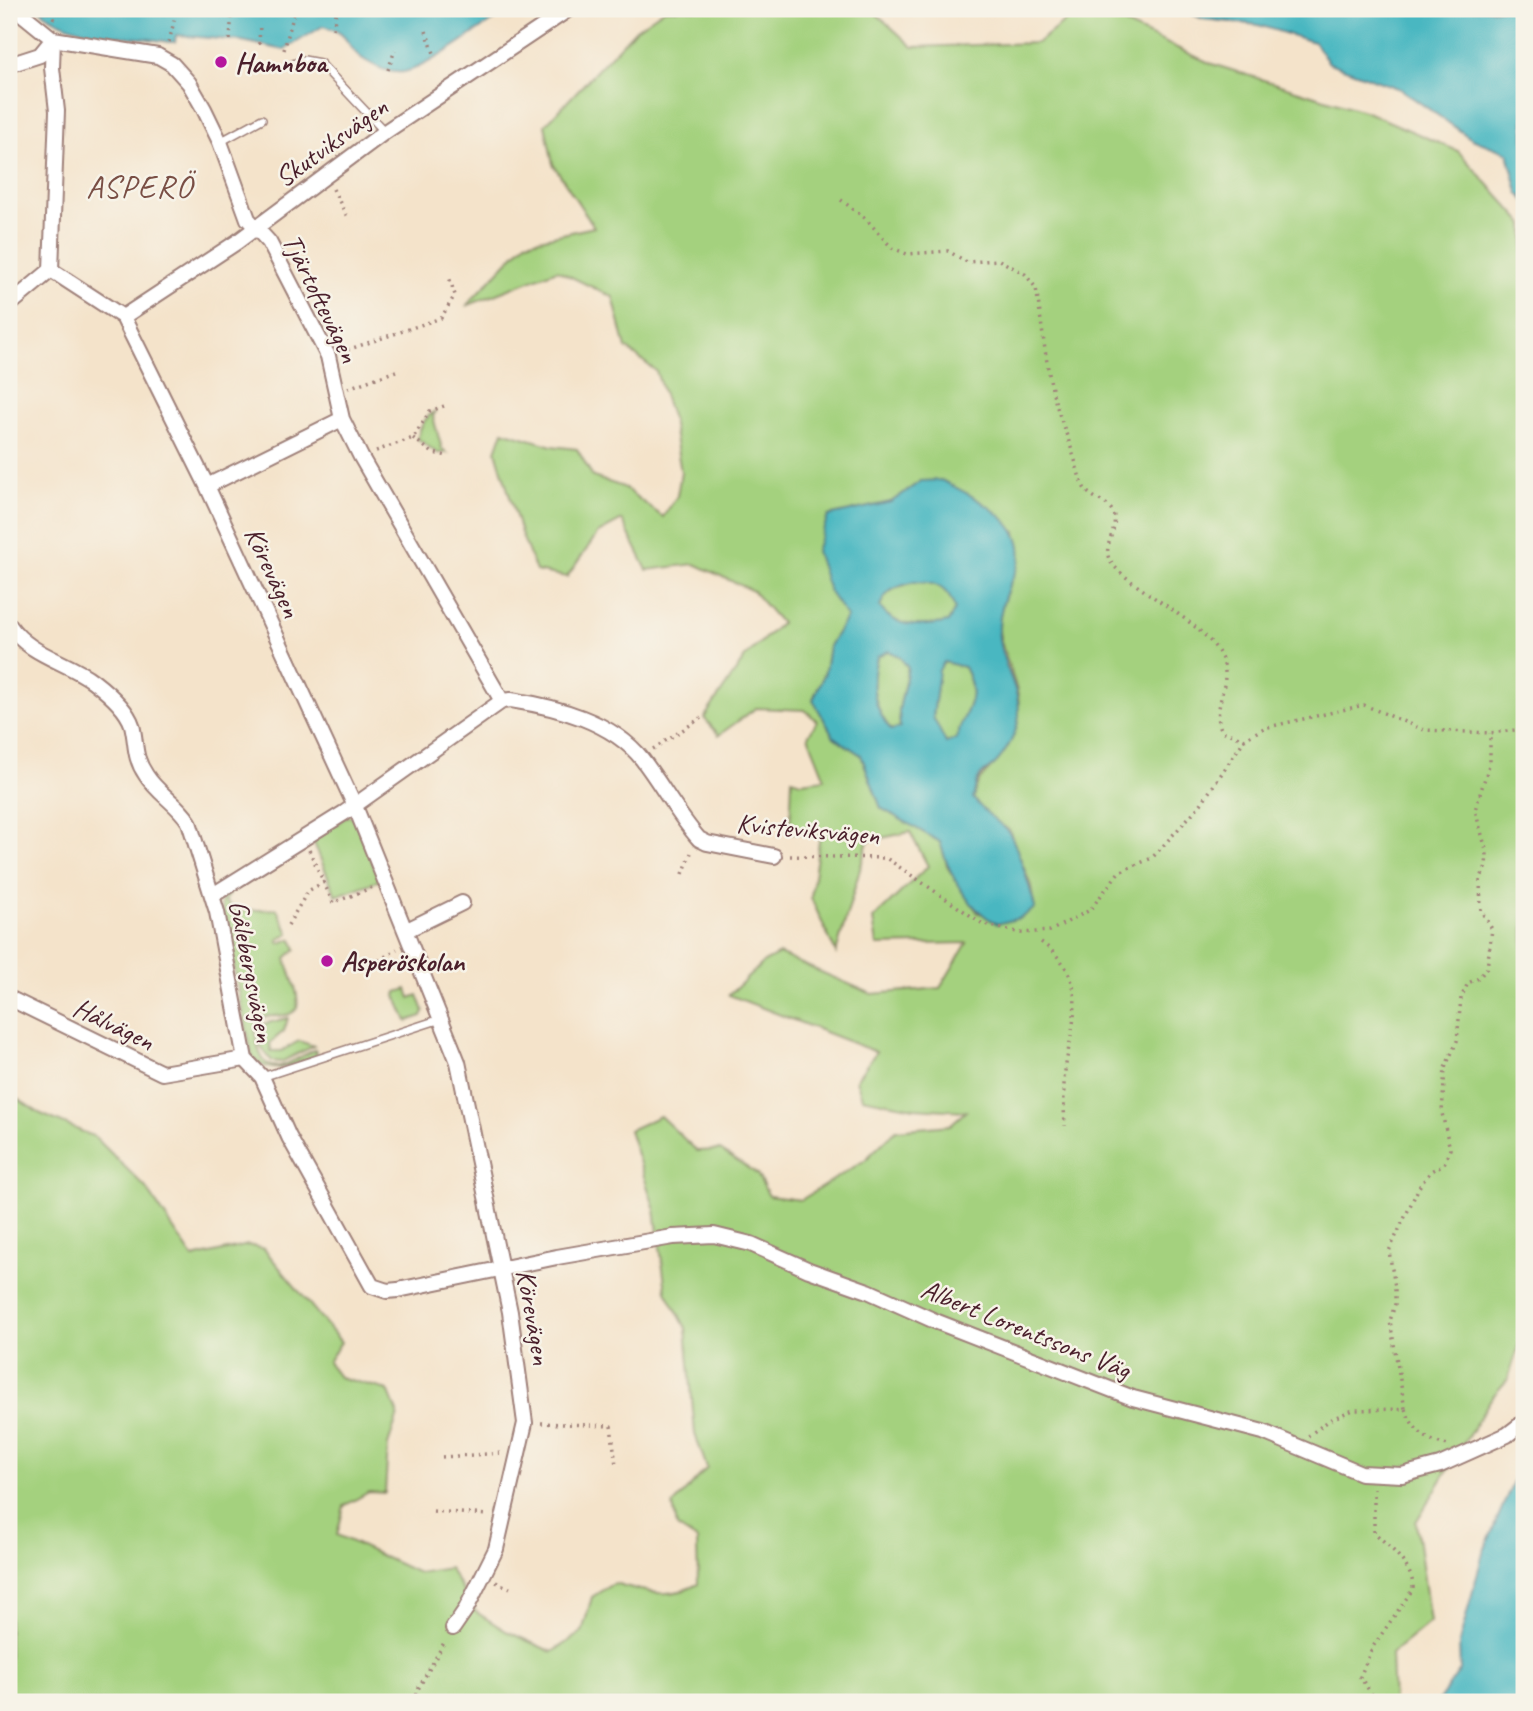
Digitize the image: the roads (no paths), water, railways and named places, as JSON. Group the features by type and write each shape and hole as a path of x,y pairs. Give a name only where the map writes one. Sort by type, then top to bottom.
{"street":[{"path":"16,9 53,39"},
{"name":"Skutviksvägen","path":"123,317 255,229 385,132 569,9"},
{"path":"9,65 40,55 53,39"},
{"path":"9,305 51,270 57,111 52,68 53,39"},
{"name":"Tjärtoftevägen","path":"53,39 147,53 165,59 189,83 220,142 248,219 269,242 328,356 342,419 361,457 502,701"},
{"path":"51,270 123,317"},
{"name":"Körevägen","path":"123,317 207,486 355,806 458,1062 502,1270 525,1423 496,1549 484,1576 453,1628"},
{"path":"207,486 342,419"},
{"name":"Gålebergsvägen","path":"9,625 25,642 92,680 125,712 132,727 137,760 160,795 183,812 189,822 213,895 245,1059 262,1077 289,1136 372,1286 387,1291 398,1290 502,1270"},
{"path":"213,895 355,806 502,701"},
{"name":"Kvisteviksvägen","path":"502,701 526,702 570,713 606,731 640,757 695,834 707,843 774,856"},
{"path":"409,935 462,903"},
{"name":"Hålvägen","path":"9,998 162,1073 245,1059"},
{"name":"Albert Lorentssons Väg","path":"502,1270 673,1237 700,1234 729,1237 1133,1398 1263,1432 1323,1460 1374,1475 1402,1475 1440,1465 1507,1435 1524,1422"}],"lane":[{"path":"293,64 304,60 320,63 385,132"},
{"path":"220,142 262,118"},
{"path":"262,1077 442,1019"}],"water":[{"path":"39,9 511,9 428,62 404,72 394,72 363,59 344,37 323,26 284,50 242,41 176,35 175,42 169,42 101,34 68,26"},
{"path":"1181,9 1524,9 1524,200 1518,192 1508,153 1472,139 1400,89 1329,63 1314,42 1258,25 1203,19"},
{"path":"941,480 970,495 1000,515 1019,541 1020,556 1002,605 999,622 1001,649 1018,701 1018,722 1002,755 978,780 973,798 1010,834 1035,908 1020,918 997,924 976,908 960,889 940,842 881,808 861,755 834,737 813,700 825,672 829,646 847,617 829,591 816,551 828,516 891,502 921,481","holes":["914,582 929,583 945,591 955,609 948,622 910,625 893,619 880,607 885,596 892,590","888,651 899,656 908,668 899,710 900,728 891,730 877,705 874,687 877,657","944,662 964,667 971,688 970,704 956,739 946,743 933,717 939,670"]},
{"path":"1524,1456 1524,1702 1438,1702 1460,1670 1459,1643 1483,1553"}],"place":[{"name":"Hamnboa","path":"221,62"},
{"name":"Asperöskolan","path":"327,961"}],"district":[{"name":"ASPERÖ","path":"140,186"}]}
